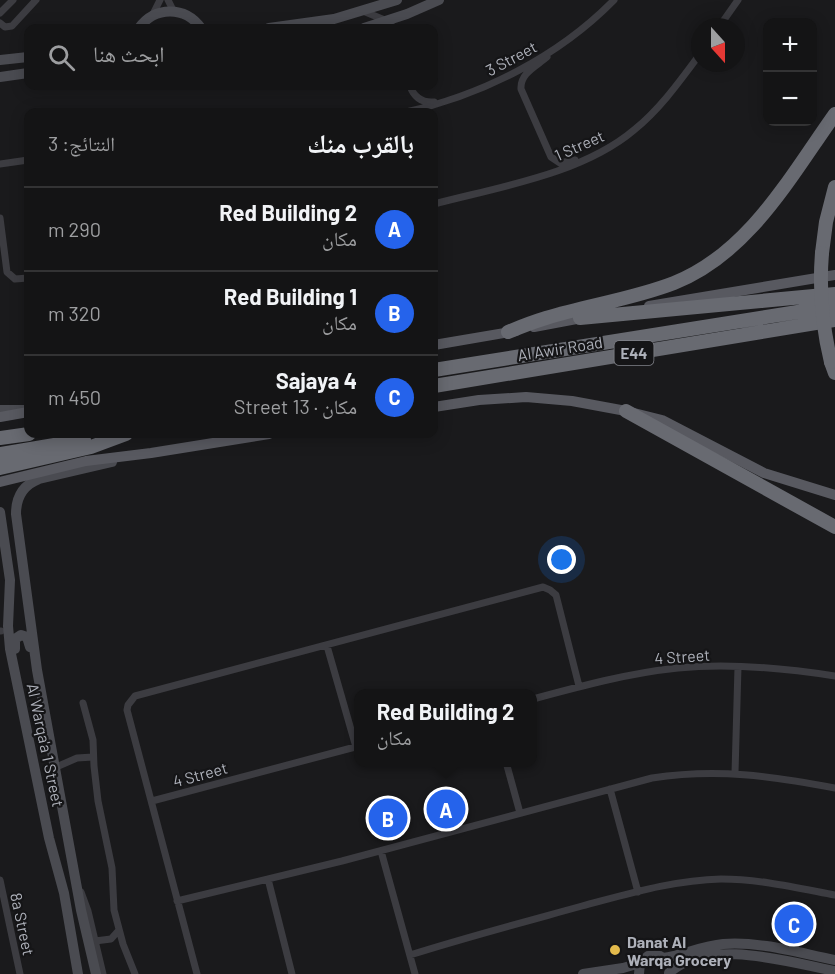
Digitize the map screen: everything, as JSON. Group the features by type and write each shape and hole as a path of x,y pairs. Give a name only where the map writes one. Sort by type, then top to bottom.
{"highway":[{"path":"508,332 545,318 659,288 707,266 735,245 759,220 835,114"},
{"path":"833,368 822,319 820,275 826,222 835,187"},
{"path":"580,318 835,294"},
{"name":"Al Awir Road","path":"438,369 835,306"},
{"name":"Al Awir Road","path":"438,385 835,320"},
{"path":"626,411 835,527"},
{"path":"0,438 24,435"},
{"path":"0,454 101,438"},
{"path":"0,468 91,447 115,438"}],"main road":[{"path":"300,24 324,21 397,0"},
{"path":"392,24 440,0"},
{"path":"143,24 152,16 163,12 174,12 187,16 197,24"},
{"path":"0,60 24,57"},
{"path":"0,77 24,74"},
{"path":"438,344 835,275"},
{"path":"438,406 479,400 526,397 572,401 626,411 662,420 764,473 835,495"},
{"path":"0,410 24,411"},
{"path":"0,417 24,412"},
{"path":"0,482 86,461 244,438"},
{"name":"Al Warqa'a 1 Street","path":"96,974 81,910 37,670 16,508 19,497 28,483 151,453"},
{"name":"Al Warqa'a 1 Street","path":"1,516 10,580 9,634 14,665 51,846 64,893 78,974"},
{"path":"14,665 14,641 16,637 23,635 28,639 33,663 37,670"},
{"path":"583,974 628,967 640,969 645,957 652,955 663,958 703,947 736,944 756,945 835,960"},
{"path":"76,954 84,974"},
{"path":"668,974 688,961 727,955 758,957 835,971"},
{"path":"663,958 668,965 668,974"}],"street":[{"path":"0,13 13,0"},
{"path":"0,23 5,27 12,26 36,0"},
{"path":"152,16 160,0"},
{"path":"168,0 174,12"},
{"path":"725,18 738,0"},
{"name":"3 Street","path":"420,108 452,99 496,82 553,51 611,2"},
{"path":"363,11 388,24"},
{"path":"553,51 523,77 521,89 553,159 564,163 594,156"},
{"name":"1 Street","path":"438,203 564,169 594,156 621,141 645,121 670,94 691,66"},
{"path":"412,90 416,96 426,102 452,99"},
{"path":"1,164 24,161"},
{"path":"0,218 7,272 15,279 24,278"},
{"path":"197,974 127,710 130,700 135,696 543,587 556,596 579,686"},
{"path":"327,645 354,737"},
{"path":"735,773 738,667"},
{"name":"4 Street","path":"537,698 632,674 680,668 738,667 835,676"},
{"path":"83,703 93,740 98,801 112,868 113,905 119,930 135,974"},
{"name":"4 Street","path":"152,801 354,748"},
{"path":"54,768 77,758 93,757"},
{"path":"507,767 520,813"},
{"path":"177,901 610,789 673,775 735,773 763,775 835,788"},
{"path":"610,789 638,892"},
{"path":"381,850 415,974"},
{"path":"268,879 292,974"},
{"path":"410,955 638,892 688,882 722,879 775,884 835,895"},
{"name":"8a Street","path":"0,884 20,974"},
{"path":"77,884 86,904 103,974"},
{"path":"95,942 111,939 119,930"}],"place":[{"name":"Red Building 2","path":"446,809"},
{"name":"Red Building 1","path":"388,818"},
{"name":"Sajaya 4","path":"794,924"},
{"name":"Danat Al Warqa Grocery","path":"615,950"}]}
